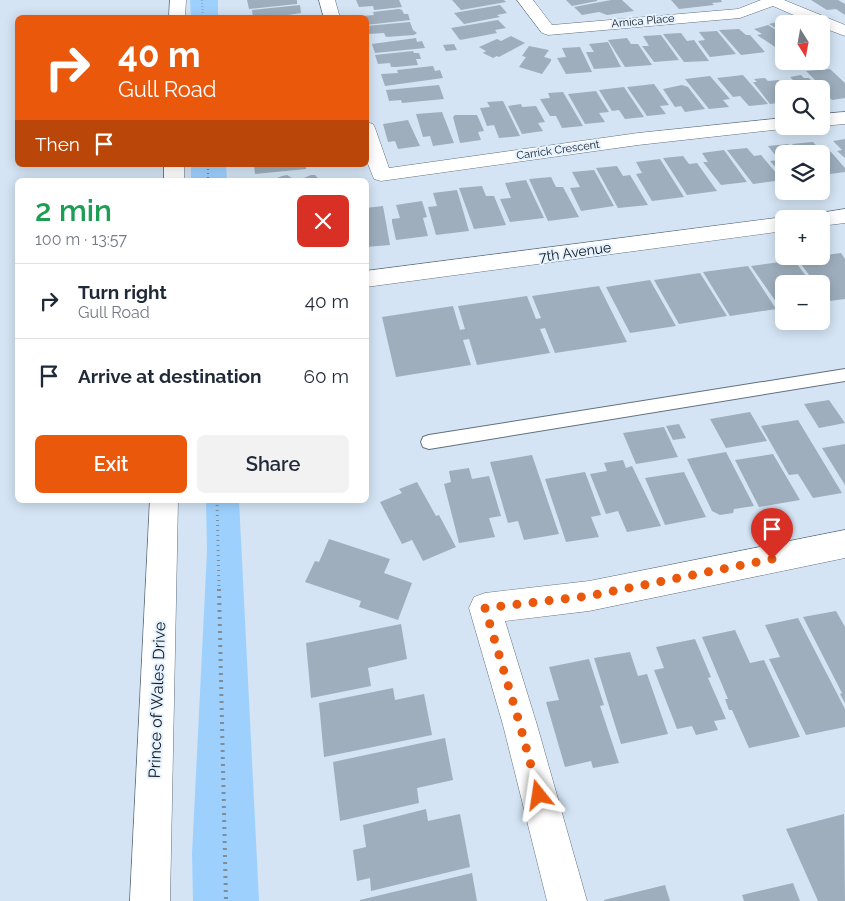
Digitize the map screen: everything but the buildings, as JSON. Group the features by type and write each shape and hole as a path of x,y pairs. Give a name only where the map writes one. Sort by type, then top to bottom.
{"street":[{"path":"177,15 178,0"},
{"path":"326,0 331,15"},
{"name":"Arnica Place","path":"525,0 548,30 740,13 772,0"},
{"path":"772,0 845,31"},
{"path":"830,119 845,118"},
{"name":"Carrick Crescent","path":"369,137 381,175 638,139 775,125"},
{"path":"830,218 845,216"},
{"name":"7th Avenue","path":"369,280 775,225"},
{"name":"Prince of Wales Drive","path":"150,901 164,503"},
{"path":"567,901 520,725 485,608 589,596 845,544"}],"lane":[{"path":"428,442 845,375"}],"path":[{"path":"202,0 203,15"},
{"path":"217,503 226,901"}],"shaded area":[{"path":"190,0 218,0 218,15 191,15"},
{"path":"191,167 226,167 227,178 191,178"},
{"path":"206,503 239,503 259,901 193,901 192,854 207,551"}],"route":[{"path":"539,795 485,608 589,596 772,559"}]}
